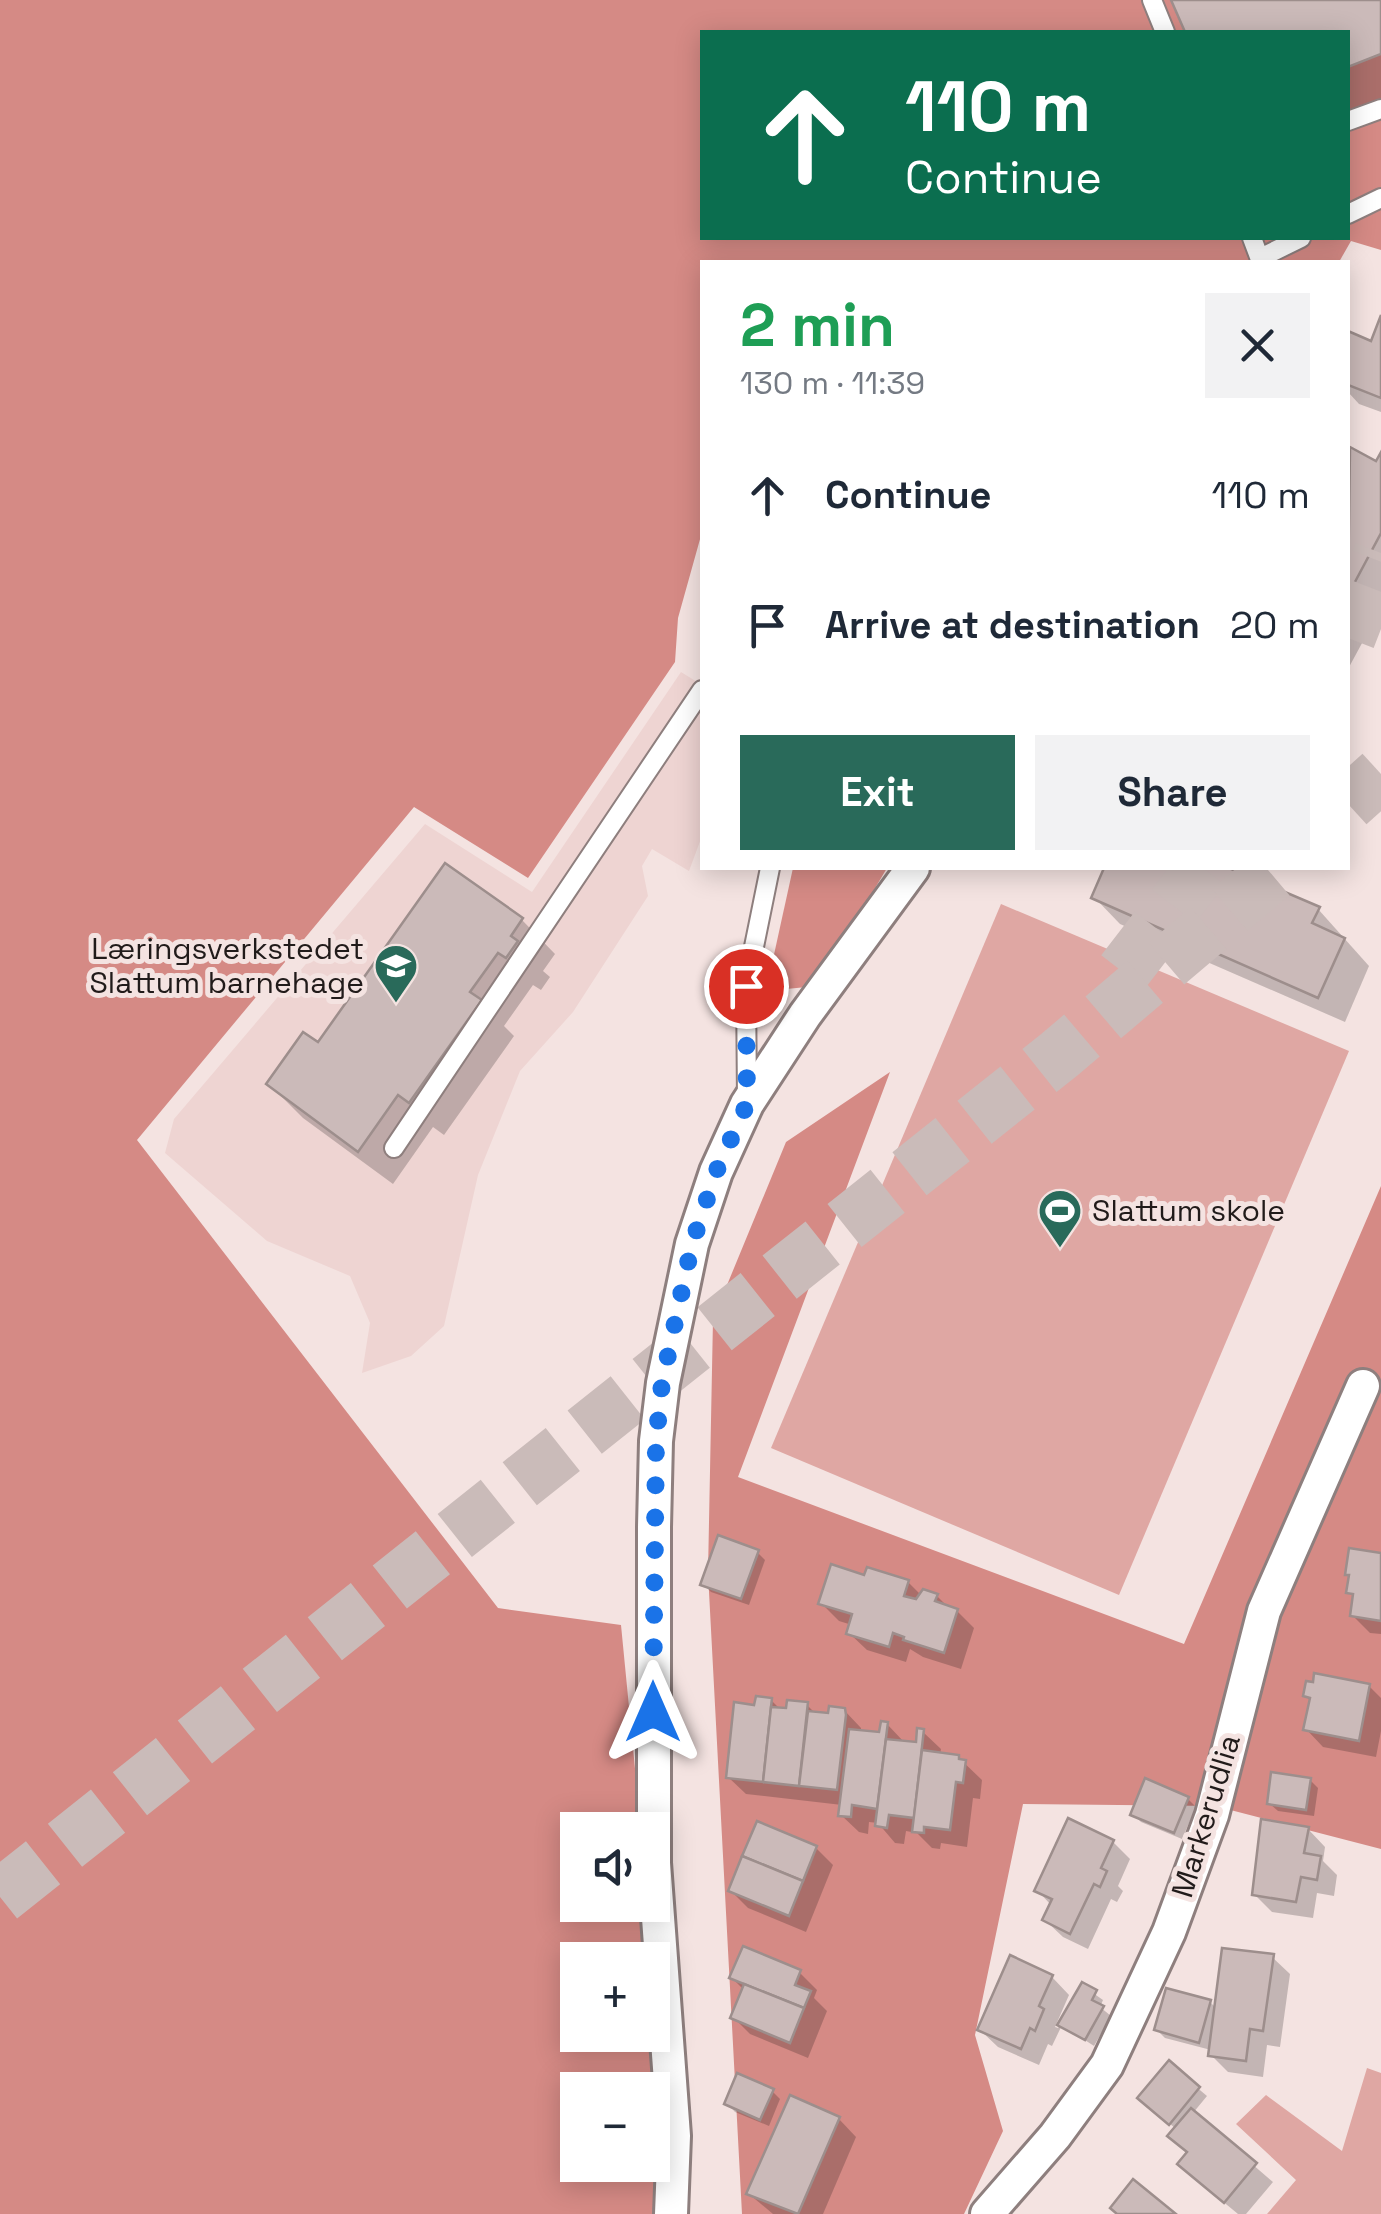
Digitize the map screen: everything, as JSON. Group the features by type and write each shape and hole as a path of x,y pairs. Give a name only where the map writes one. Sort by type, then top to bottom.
{"street":[{"path":"671,2214 673,2119 654,1863 652,1636 656,1441 662,1383 692,1244 716,1172 747,1104 804,1015 912,870"},
{"name":"Markerudlia","path":"988,2214 1056,2136 1107,2065 1170,1932 1212,1815 1264,1610 1362,1386"}],"lane":[{"path":"1152,0 1165,30"},
{"path":"1350,120 1381,109"},
{"path":"1350,213 1381,198"},
{"path":"1260,260 1296,240"},
{"path":"394,1148 700,693"},
{"path":"747,1104 746,986 770,870"}],"shaded area":[{"path":"0,0 1381,0 1381,250 1351,241 1340,260 700,260 700,539 678,618 675,662 528,878 414,807 137,1140 498,1608 621,1625 639,1812 560,1812 560,1922 650,1922 652,1942 560,1942 560,2052 662,2052 664,2072 560,2072 560,2182 670,2182 670,2132 678,2214 0,2214"},
{"path":"681,672 700,684 700,841 689,871 652,849 642,866 648,896 573,1012 520,1071 478,1175 444,1326 411,1356 362,1373 370,1323 350,1276 267,1241 165,1153 174,1119 425,824 532,892"},
{"path":"793,870 886,870 817,986 766,991"},
{"name":"Slattum skole","path":"1001,904 1349,1051 1119,1595 771,1448"},
{"path":"890,1072 738,1477 1184,1644 1381,1186 1381,1849 1215,1806 1023,1804 975,2035 1003,2131 964,2214 742,2214 708,1573 713,1319 786,1142"},
{"path":"1367,2068 1381,2073 1381,2214 1267,2214 1296,2180 1236,2124 1266,2095 1342,2151"}],"building":[{"path":"1171,0 1381,0 1381,54 1350,66 1350,30 1184,30"},
{"path":"1381,315 1381,398 1350,386 1350,332 1371,341"},
{"path":"1350,447 1376,461 1381,452 1381,533 1350,591"},
{"path":"445,863 523,918 511,936 518,941 506,958 498,953 470,992 482,1000 409,1103 398,1095 358,1152 266,1084 303,1032 318,1042"},
{"path":"1103,870 1234,870 1320,907 1312,923 1345,938 1318,998 1091,898"},
{"path":"718,1535 759,1550 741,1599 700,1585"},
{"path":"1349,1548 1381,1553 1381,1621 1350,1616 1353,1594 1346,1593 1349,1575 1345,1575"},
{"path":"831,1564 864,1575 867,1567 909,1580 904,1596 916,1599 923,1589 938,1594 935,1601 958,1609 944,1653 893,1633 889,1647 846,1634 852,1614 818,1604"},
{"path":"1314,1673 1370,1684 1359,1741 1303,1730 1310,1698 1303,1696 1306,1681 1313,1682"},
{"path":"756,1696 772,1698 763,1782 726,1778 734,1702 754,1705"},
{"path":"787,1700 808,1702 799,1786 763,1782 771,1707 786,1708"},
{"path":"829,1706 845,1708 846,1715 837,1790 799,1786 808,1711 828,1713"},
{"path":"881,1721 888,1722 877,1809 852,1805 851,1817 838,1816 849,1729 879,1732"},
{"path":"917,1728 924,1729 914,1818 889,1815 887,1828 875,1826 886,1739 916,1742"},
{"path":"922,1750 959,1755 959,1759 966,1760 963,1783 956,1782 950,1830 924,1827 924,1833 912,1832"},
{"path":"1271,1772 1311,1778 1306,1810 1267,1804"},
{"path":"1145,1778 1189,1797 1174,1833 1130,1815"},
{"path":"1068,1818 1114,1840 1101,1868 1107,1871 1100,1887 1094,1884 1070,1934 1042,1920 1052,1899 1034,1891"},
{"path":"1261,1819 1309,1827 1304,1853 1321,1856 1317,1880 1301,1877 1296,1902 1252,1895"},
{"path":"757,1821 817,1846 803,1881 742,1856"},
{"path":"742,1856 803,1881 789,1916 728,1891"},
{"path":"743,1946 801,1970 795,1985 811,1991 804,2008 729,1978"},
{"path":"1222,1948 1274,1954 1263,2031 1250,2029 1246,2061 1208,2056"},
{"path":"1010,1955 1053,1975 1039,2006 1044,2009 1035,2031 1030,2028 1021,2049 977,2030"},
{"path":"1082,1982 1097,1990 1092,2000 1104,2006 1085,2040 1057,2025"},
{"path":"744,1984 804,2008 790,2043 730,2018"},
{"path":"1166,1988 1211,2000 1199,2043 1154,2030"},
{"path":"1169,2060 1200,2087 1169,2125 1137,2098"},
{"path":"737,2073 774,2089 760,2120 724,2104"},
{"path":"790,2095 840,2117 798,2214 746,2194"},
{"path":"1191,2108 1257,2163 1224,2203 1177,2164 1187,2152 1167,2136"},
{"path":"1133,2179 1176,2214 1117,2214 1110,2208"}],"tunnel":[{"path":"1350,633 1381,553"},
{"path":"1350,802 1381,774"},
{"path":"1123,972 1201,870"},
{"path":"0,1897 1059,1055 1277,870"}],"place":[{"name":"Læringsverkstedet Slattum barnehage","path":"396,1004"},
{"name":"Slattum skole","path":"1060,1249"}],"route":[{"path":"653,1712 656,1441 662,1383 692,1244 716,1172 747,1104 746,986"}]}
